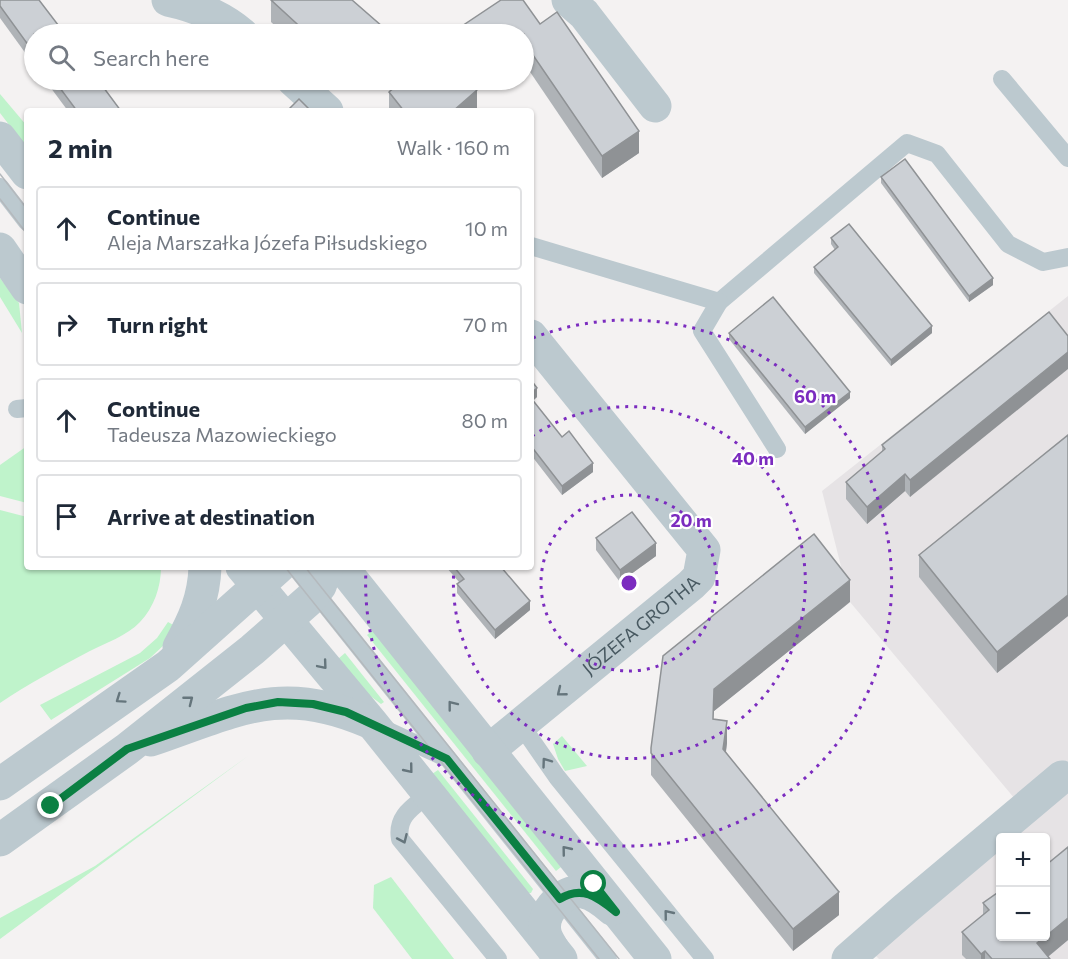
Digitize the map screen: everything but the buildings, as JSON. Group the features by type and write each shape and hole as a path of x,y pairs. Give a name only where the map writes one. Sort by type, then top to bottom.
{"street":[{"path":"168,0 195,6 231,24"},
{"path":"568,0 584,14 655,106"},
{"path":"304,90 324,108"},
{"path":"0,138 24,169"},
{"path":"0,249 24,284"},
{"name":"JÓZEFA GROTHA","path":"488,751 699,577 704,550 534,340"},
{"path":"168,666 199,609 203,595 205,570"},
{"path":"344,570 655,959"},
{"path":"0,784 168,666 259,573 286,620 372,723 557,955"},
{"path":"0,840 127,749 224,673 286,620 322,580"},
{"path":"127,749 246,708 278,702 330,707 372,723"},
{"path":"848,959 1065,776"},
{"path":"557,955 544,930 549,910 560,899 573,892 584,892 599,898 616,912"}],"lane":[{"path":"1002,80 1068,158"},
{"path":"777,449 702,331 719,302 907,143 938,154 1008,244 1043,262 1068,257"},
{"path":"0,187 24,218"},
{"path":"534,247 719,302"},
{"path":"301,570 322,580 447,759 608,959"},
{"path":"372,723 447,759"},
{"path":"521,725 557,777 705,959"},
{"path":"429,794 405,814 400,822 400,839 498,959"}],"shaded area":[{"path":"1068,296 1068,959 879,959 873,953 1015,799 850,602 822,491"}],"green space":[{"path":"0,94 24,122 24,144 0,113"},
{"path":"0,278 19,303 22,333 0,297"},
{"path":"24,448 24,502 0,496 0,465"},
{"path":"0,510 24,516 24,570 161,570 160,582 153,603 135,627 43,676 0,703"},
{"path":"168,622 177,627 165,644 150,658 51,720 40,705 140,653 157,638"},
{"path":"373,630 561,867 556,871 367,635"},
{"path":"345,653 384,702 381,704 369,695 338,659"},
{"path":"562,736 587,766 565,771 553,744"},
{"path":"248,756 0,939 0,918 95,866"},
{"path":"438,770 533,889 531,893 528,893 432,774"},
{"path":"391,877 454,959 412,959 373,908 374,885"}],"tram line":[{"path":"0,174 24,205"},
{"path":"0,199 24,230"},
{"path":"287,570 599,959"},
{"path":"307,570 619,959"}],"route":[{"path":"51,806 127,749 262,704 296,702 313,704 346,712 447,759 560,899 573,892 584,892 599,898 616,912 594,884"}]}
